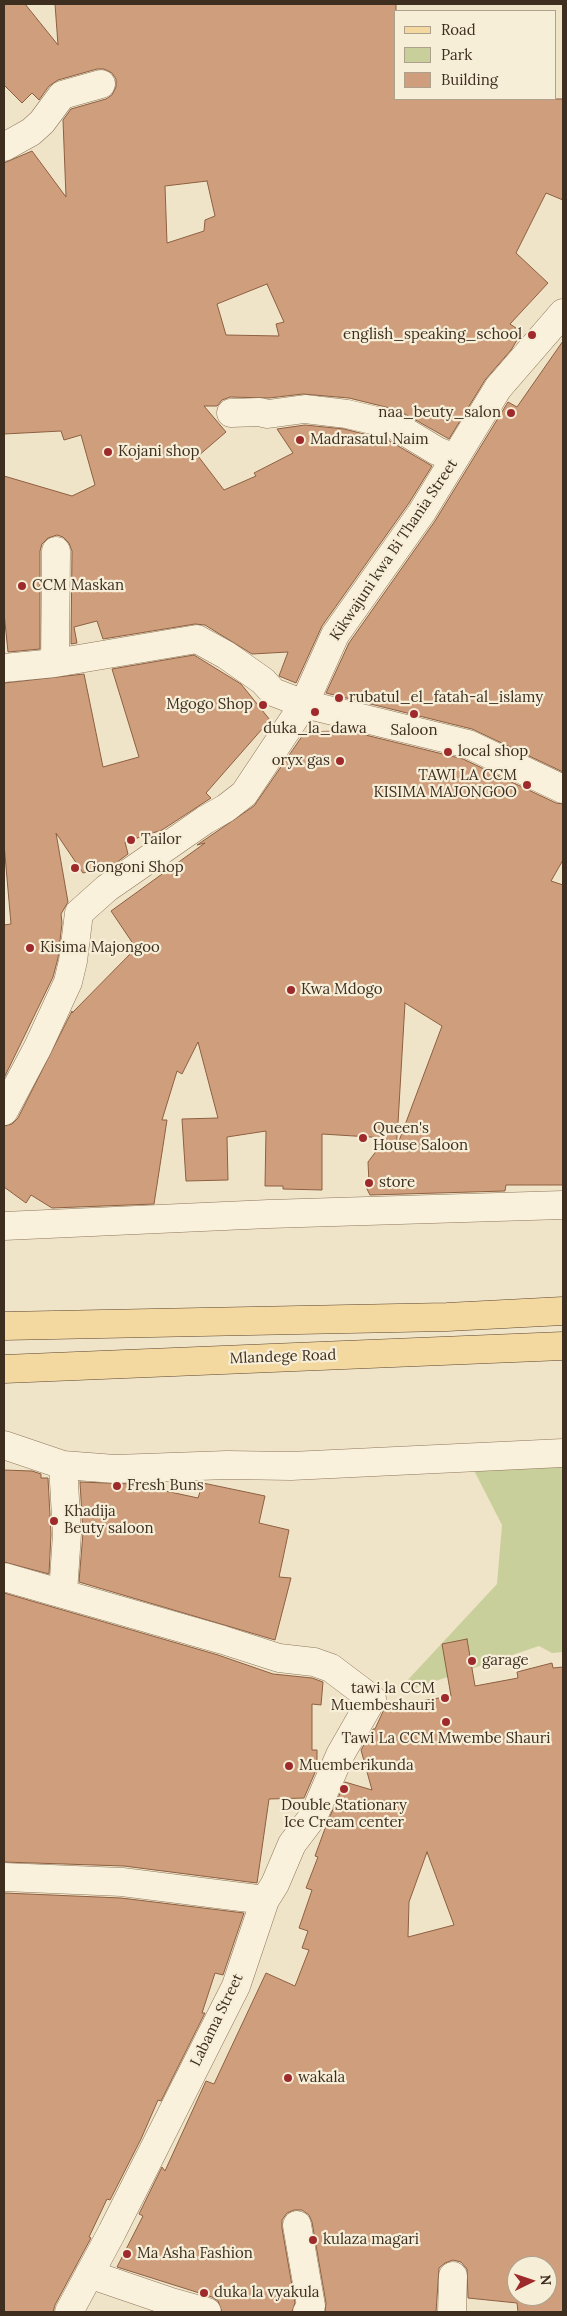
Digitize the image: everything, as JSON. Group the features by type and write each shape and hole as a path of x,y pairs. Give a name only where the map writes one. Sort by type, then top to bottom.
{"main road":[{"path":"4,1326 447,1317 563,1311"},
{"path":"447,1317 450,1350"},
{"name":"Mlandege Road","path":"4,1369 563,1346"}],"street":[{"path":"4,147 31,132 42,122 62,95 101,84"},
{"name":"Kikwajuni kwa Bi Thania Street","path":"4,1111 38,1047 68,982 73,961 79,913 107,888 244,794 304,704 335,635 422,512 498,388 563,314"},
{"path":"232,413 259,412 268,414 305,409 347,414 394,425 437,451 455,458"},
{"path":"55,663 56,551"},
{"path":"4,668 55,663 197,639 226,655 263,681 273,692 304,704 468,744 563,789"},
{"path":"4,1226 279,1214 563,1205"},
{"path":"4,1445 62,1465 115,1469 227,1465 291,1466 563,1453"},
{"path":"4,1577 63,1593 67,1534 62,1465"},
{"name":"Labama Street","path":"63,1593 279,1658 314,1662 331,1668 372,1699 340,1755 314,1815 292,1844 275,1884 265,1900 236,1986 112,2232 69,2312"},
{"path":"4,1877 122,1882 265,1900"},
{"path":"297,2225 311,2306 307,2312"},
{"path":"89,2274 171,2302 207,2312"},
{"path":"452,2312 453,2276"}],"green space":[{"path":"563,1441 563,1652 552,1653 539,1646 415,1688 404,1684 497,1584 502,1525 464,1451"}],"building":[{"path":"4,4 25,4 58,45 55,4 396,4 396,10 394,10 394,100 563,99 563,200 546,193 516,253 548,283 510,324 522,332 511,350 485,380 449,439 398,410 349,398 303,394 269,398 230,397 222,400 217,406 204,406 226,432 198,456 224,490 256,476 254,473 293,453 277,429 305,425 344,429 388,440 432,466 409,503 322,626 296,683 279,676 288,652 252,654 205,625 195,624 103,639 97,621 74,627 77,643 71,644 72,551 69,543 63,537 57,535 48,538 42,544 40,551 40,649 8,652 4,613 4,476 72,496 95,485 81,435 64,440 61,431 4,434 4,163 32,151 66,197 63,120 71,109 106,99 112,95 116,87 116,79 112,73 104,69 97,69 58,80 49,86 39,100 32,93 22,103 4,85","holes":["207,181 215,216 205,220 204,231 167,243 165,186","267,284 284,322 276,324 279,336 226,335 217,304"]},
{"path":"563,341 563,772 472,729 326,693 349,643 435,521 508,402 517,407"},
{"path":"194,655 241,684 270,720 206,793 211,798 162,830 125,842 128,854 112,866 83,873 56,833 68,902 61,914 62,923 58,958 53,977 4,1078 4,925 11,924 4,844 4,683 84,674 103,767 139,757 112,669"},
{"path":"337,728 463,759 556,803 563,804 563,860 551,881 563,885 563,1185 506,1185 505,1191 370,1195 367,1189 369,1183 368,1162 386,1138 322,1134 322,1190 283,1189 283,1186 265,1186 266,1131 227,1137 228,1180 186,1181 182,1119 218,1118 198,1042 182,1074 177,1071 162,1120 167,1120 154,1204 52,1208 31,1195 26,1203 4,1187 4,1126 12,1124 18,1118 72,1011 72,1013 136,948 111,911 205,843 197,845 254,806 305,732 337,731","holes":["405,1003 442,1026 396,1149"]},
{"path":"4,1470 32,1471 41,1474 41,1478 48,1478 51,1534 49,1574 4,1562"},
{"path":"80,1482 133,1484 198,1498 203,1483 265,1496 259,1523 289,1530 279,1577 291,1578 275,1640 79,1582 83,1533"},
{"path":"4,1593 218,1655 273,1674 312,1678 323,1682 321,1705 312,1704 312,1750 317,1750 317,1768 304,1798 269,1799 257,1883 124,1866 4,1862"},
{"path":"467,1639 475,1686 518,1678 517,1672 552,1663 553,1668 563,1667 563,2312 518,2312 517,2306 557,2306 557,2256 507,2256 507,2302 468,2298 467,2269 461,2262 453,2260 439,2268 436,2312 325,2312 326,2303 312,2222 309,2215 302,2210 294,2210 287,2213 282,2220 295,2303 292,2312 222,2312 218,2301 212,2297 117,2267 143,2216 139,2214 162,2167 165,2171 206,2081 214,2084 266,1973 295,1986 309,1950 302,1948 308,1931 299,1928 312,1890 306,1888 318,1857 315,1856 345,1782 372,1790 361,1750 373,1729 375,1729 385,1707 451,1696 442,1644","holes":["427,1852 454,1925 408,1937 409,1902"]},
{"path":"4,1893 121,1898 244,1913 223,1975 215,1973 202,2013 205,2013 161,2101 158,2100 141,2139 110,2200 107,2199 89,2237 91,2238 53,2312 4,2312"}],"place":[{"name":"english_speaking_school","path":"532,335"},
{"name":"naa_beuty_salon","path":"511,413"},
{"name":"Madrasatul Naim","path":"300,440"},
{"name":"Kojani shop","path":"108,452"},
{"name":"CCM Maskan","path":"22,586"},
{"name":"rubatul_el_fatah-al_islamy","path":"339,698"},
{"name":"Mgogo Shop","path":"263,705"},
{"name":"duka_la_dawa","path":"315,712"},
{"name":"Saloon","path":"414,714"},
{"name":"local shop","path":"448,752"},
{"name":"oryx gas","path":"340,761"},
{"name":"TAWI LA CCM KISIMA MAJONGOO","path":"527,785"},
{"name":"Tailor","path":"131,840"},
{"name":"Gongoni Shop","path":"75,868"},
{"name":"Kisima Majongoo","path":"30,948"},
{"name":"Kwa Mdogo","path":"291,990"},
{"name":"Queen's House Saloon","path":"363,1138"},
{"name":"store","path":"369,1183"},
{"name":"Fresh Buns","path":"117,1486"},
{"name":"Khadija Beuty saloon","path":"54,1521"},
{"name":"garage","path":"472,1661"},
{"name":"tawi la CCM Muembeshauri","path":"445,1698"},
{"name":"Tawi La CCM Mwembe Shauri","path":"446,1722"},
{"name":"Muemberikunda","path":"289,1766"},
{"name":"Double Stationary Ice Cream center","path":"344,1789"},
{"name":"wakala","path":"288,2078"},
{"name":"kulaza magari","path":"313,2240"},
{"name":"Ma Asha Fashion","path":"127,2254"},
{"name":"duka la vyakula","path":"204,2293"}]}
